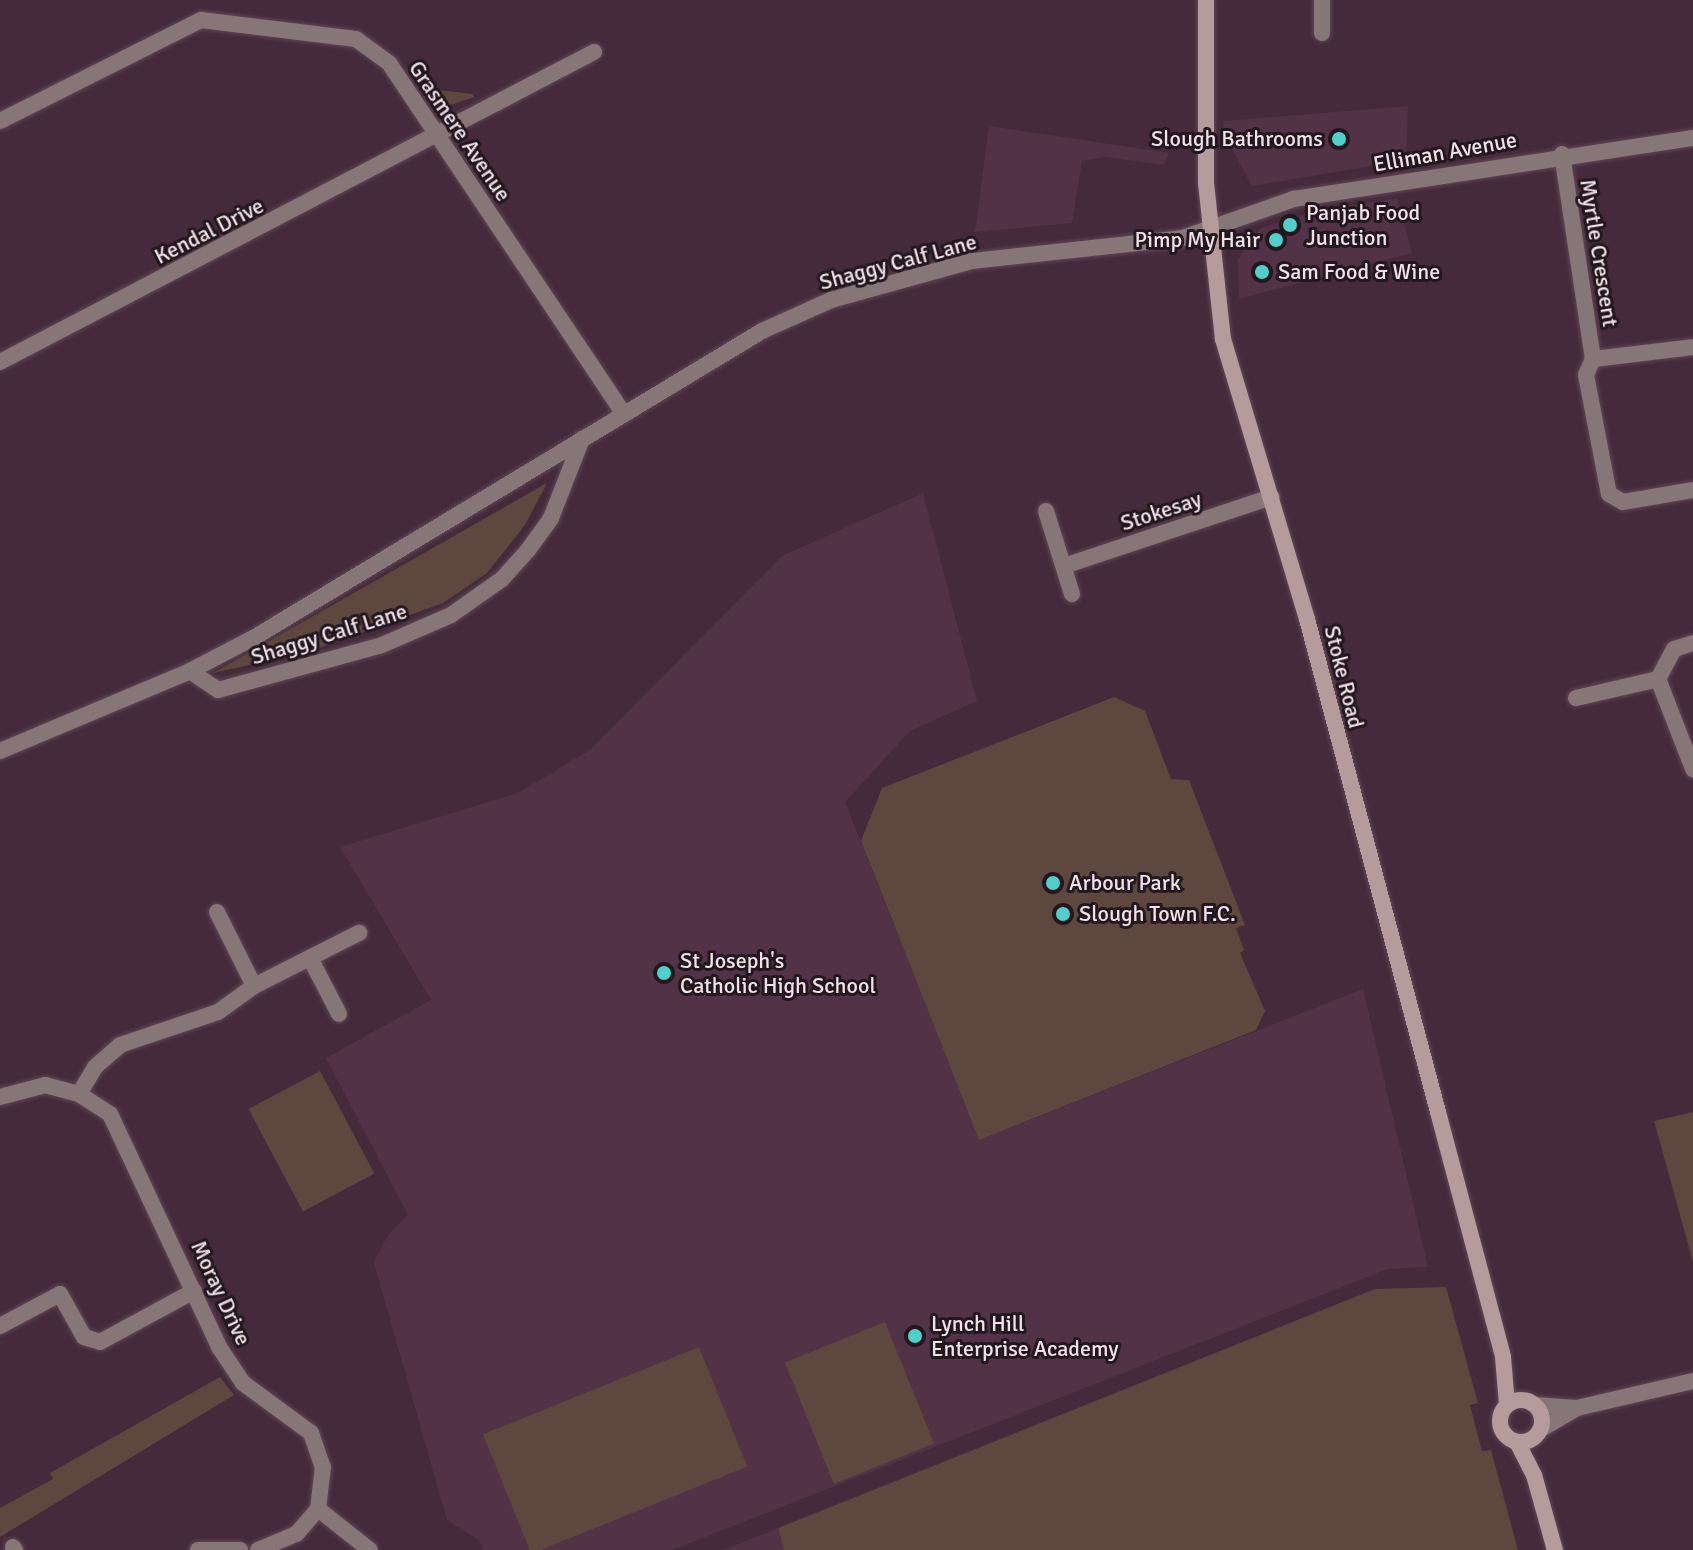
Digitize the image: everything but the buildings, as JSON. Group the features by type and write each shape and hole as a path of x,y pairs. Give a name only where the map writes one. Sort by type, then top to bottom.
{"main road":[{"name":"Stoke Road","path":"1206,0 1209,230 1223,339 1272,497 1503,1357 1507,1405"},
{"name":"Stoke Road","path":"1503,1357 1530,1402"},
{"path":"1534,1475 1540,1431 1530,1402 1507,1405 1500,1423 1506,1436 1517,1442 1534,1475 1555,1550"},
{"path":"1517,1442 1540,1431"}],"street":[{"path":"1322,0 1322,33"},
{"name":"Grasmere Avenue","path":"0,121 175,30 201,20 356,39 389,63 624,414"},
{"name":"Kendal Drive","path":"0,362 438,138 594,52"},
{"name":"Elliman Avenue","path":"1209,230 1294,199 1562,154 1693,138"},
{"name":"Myrtle Crescent","path":"1562,154 1593,359 1586,375 1609,494 1623,502 1693,490"},
{"name":"Shaggy Calf Lane","path":"0,751 190,671 442,527 762,331 831,300 972,261 1146,243 1209,230"},
{"name":"Myrtle Crescent","path":"1593,359 1693,347"},
{"name":"Shaggy Calf Lane","path":"190,671 218,690 382,645 451,615 502,579 528,550 551,518 582,439"},
{"name":"Stokesay","path":"1064,566 1272,497"},
{"path":"1046,511 1072,594"},
{"path":"1576,698 1658,679 1674,649 1693,643"},
{"path":"1658,679 1693,769"},
{"path":"217,912 254,986"},
{"path":"79,1094 95,1067 120,1045 218,1012 254,986 359,933"},
{"path":"310,958 339,1014"},
{"name":"Moray Drive","path":"0,1097 45,1085 79,1094 110,1114 219,1347 243,1383 311,1433 323,1467 318,1509"},
{"path":"0,1326 60,1294 84,1337 100,1342 194,1291"},
{"path":"1540,1431 1577,1408 1693,1381"},
{"path":"1530,1402 1577,1408"},
{"path":"258,1550 296,1534 318,1509 370,1550"},
{"path":"198,1550 240,1550"}],"shaded area":[{"path":"422,88 473,94 474,97 439,109"},
{"path":"1408,106 1406,160 1252,186 1224,134 1223,121"},
{"path":"989,126 1169,153 1164,165 1105,157 1082,161 1072,223 975,232"},
{"path":"1397,198 1412,253 1239,299 1238,259 1261,228 1321,210"},
{"path":"547,483 525,525 487,573 443,603 308,652 213,673"},
{"path":"923,493 977,701 910,731 845,802 979,1140 1363,989 1428,1267 1388,1269 672,1550 483,1550 479,1540 447,1520 374,1262 388,1235 408,1215 326,1058 431,1000 340,847 518,793 590,750 782,556"},
{"name":"Slough Town F.C.","path":"1114,697 1145,711 1171,779 1189,780 1245,925 1236,928 1244,950 1240,953 1265,1011 1256,1030 979,1140 861,841 882,788"},
{"path":"320,1071 374,1173 303,1211 248,1109"},
{"path":"1693,1112 1693,1262 1654,1121"},
{"path":"1446,1287 1478,1403 1470,1405 1482,1451 1491,1450 1518,1550 784,1550 778,1528 1375,1289"},
{"path":"885,1322 934,1443 834,1484 785,1362"},
{"path":"699,1347 747,1467 541,1550 530,1550 483,1434"},
{"path":"220,1377 234,1395 0,1537 0,1508 53,1479 50,1473"},
{"path":"778,1528 784,1550 723,1550"}],"place":[{"name":"Slough Bathrooms","path":"1339,139"},
{"name":"Panjab Food Junction","path":"1290,225"},
{"name":"Pimp My Hair","path":"1276,240"},
{"name":"Sam Food & Wine","path":"1262,272"},
{"name":"Arbour Park","path":"1053,883"},
{"name":"Slough Town F.C.","path":"1063,914"},
{"name":"St Joseph's Catholic High School","path":"664,973"},
{"name":"Lynch Hill Enterprise Academy","path":"915,1336"}]}
